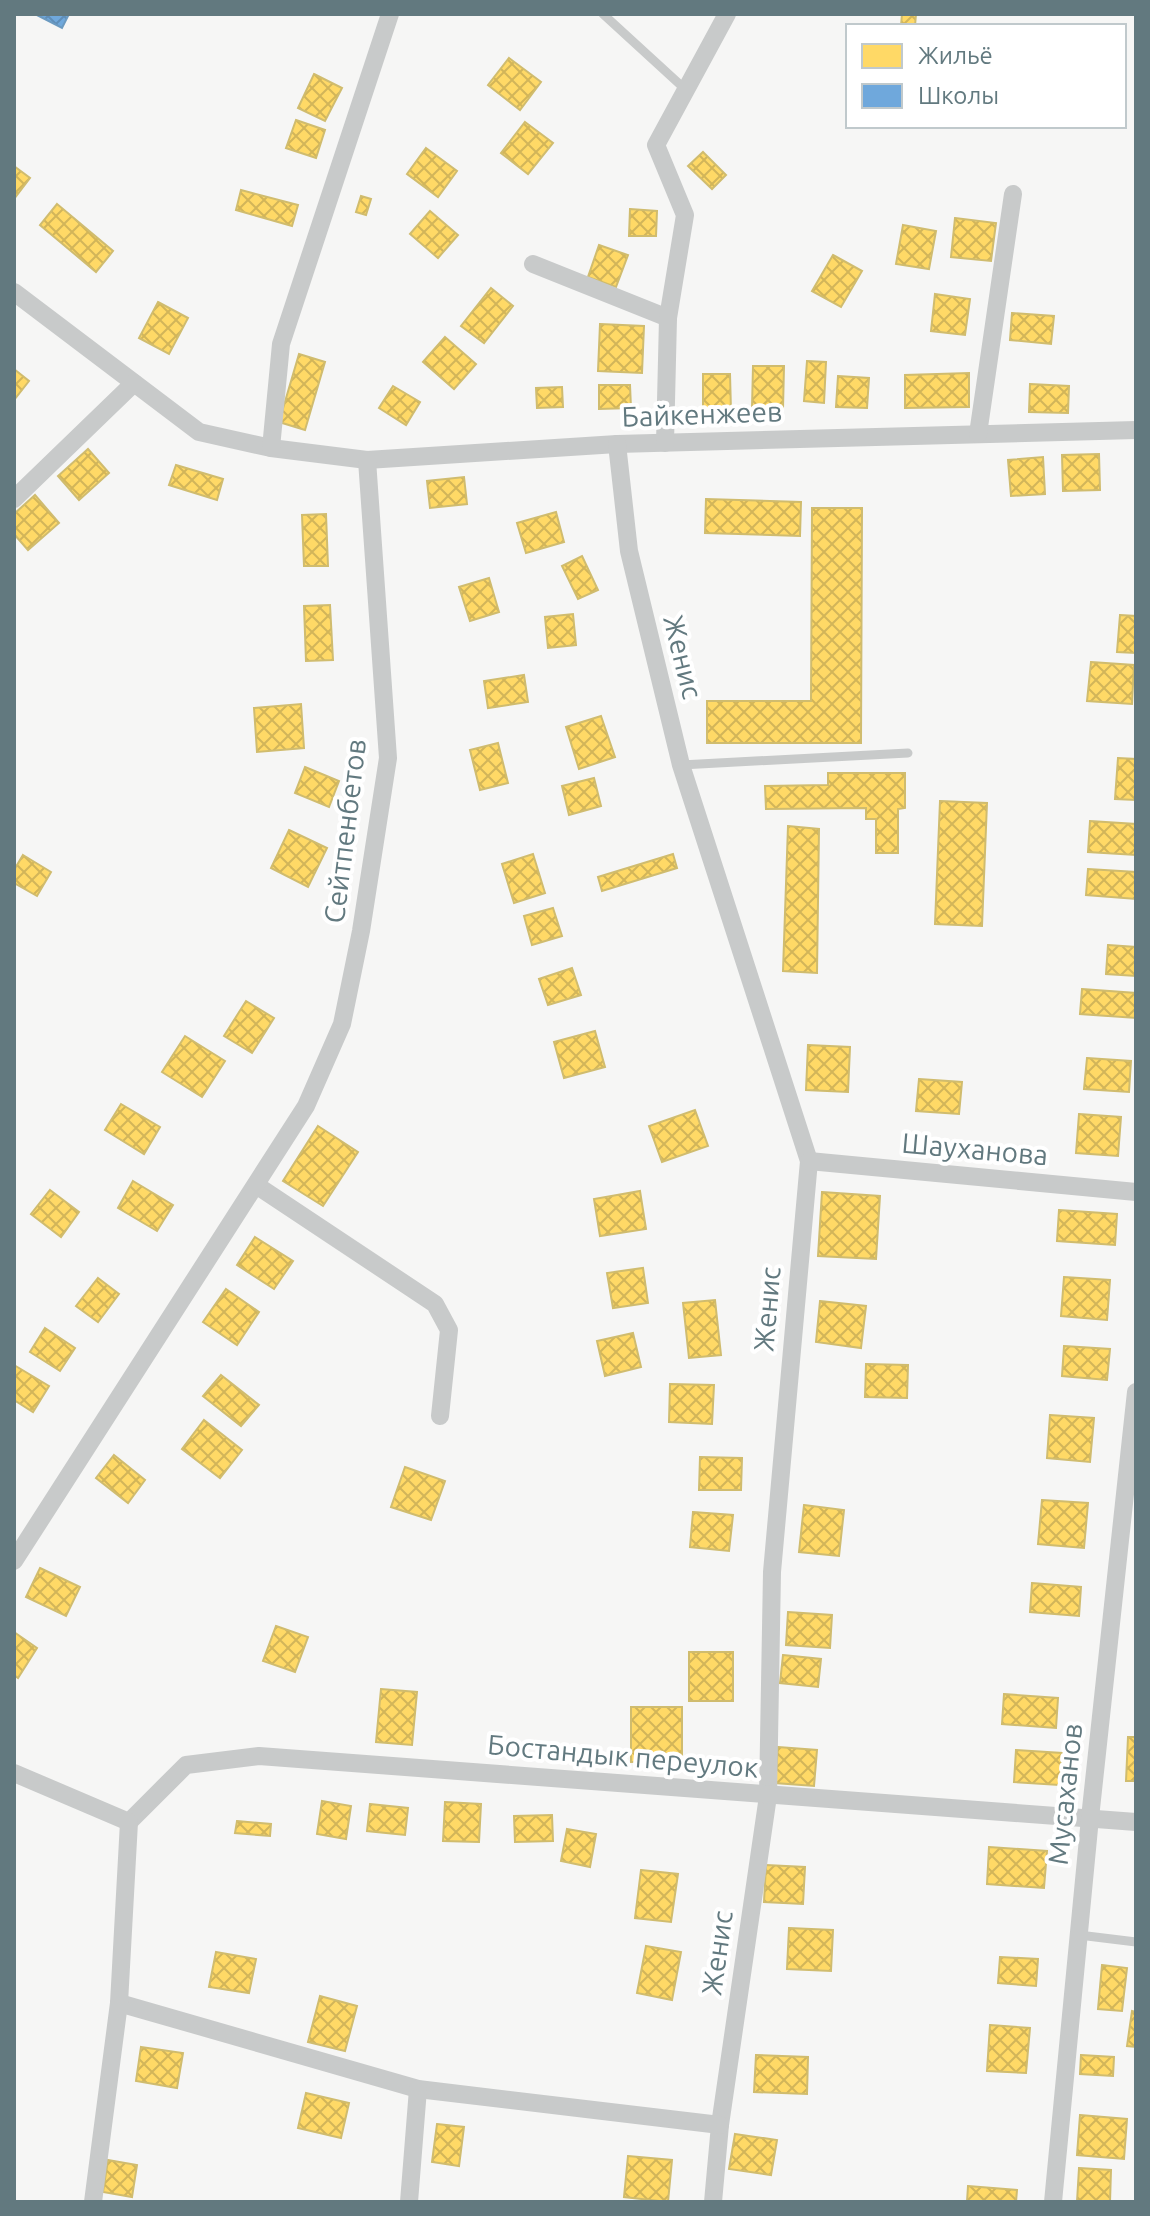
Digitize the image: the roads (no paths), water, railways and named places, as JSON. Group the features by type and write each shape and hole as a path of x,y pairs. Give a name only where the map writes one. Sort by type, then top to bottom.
{"street":[{"path":"271,448 281,344 390,14"},
{"path":"665,443 668,318 685,215 656,145 727,14"},
{"path":"978,434 1013,194"},
{"path":"533,264 668,318"},
{"name":"Байкенжеев","path":"14,292 199,432 271,448 367,460 617,444 1136,430"},
{"path":"14,499 134,383"},
{"name":"Женис","path":"617,444 629,551 681,765 809,1161 772,1572 768,1796 720,2125 713,2202"},
{"name":"Сейтпенбетов","path":"14,1561 306,1106 342,1024 388,758 367,460"},
{"name":"Шауханова","path":"809,1161 1136,1192"},
{"path":"256,1185 435,1304 449,1330 440,1416"},
{"name":"Мусаханов","path":"1053,2202 1136,1392"},
{"name":"Бостандык переулок","path":"129,1822 186,1765 259,1756 1136,1822"},
{"path":"14,1773 129,1822 119,2003 93,2202"},
{"path":"119,2003 418,2089 720,2125"},
{"path":"409,2202 418,2089"}],"lane":[{"path":"603,14 686,90"},
{"path":"681,765 908,753"},
{"path":"1079,1935 1136,1942"}]}
